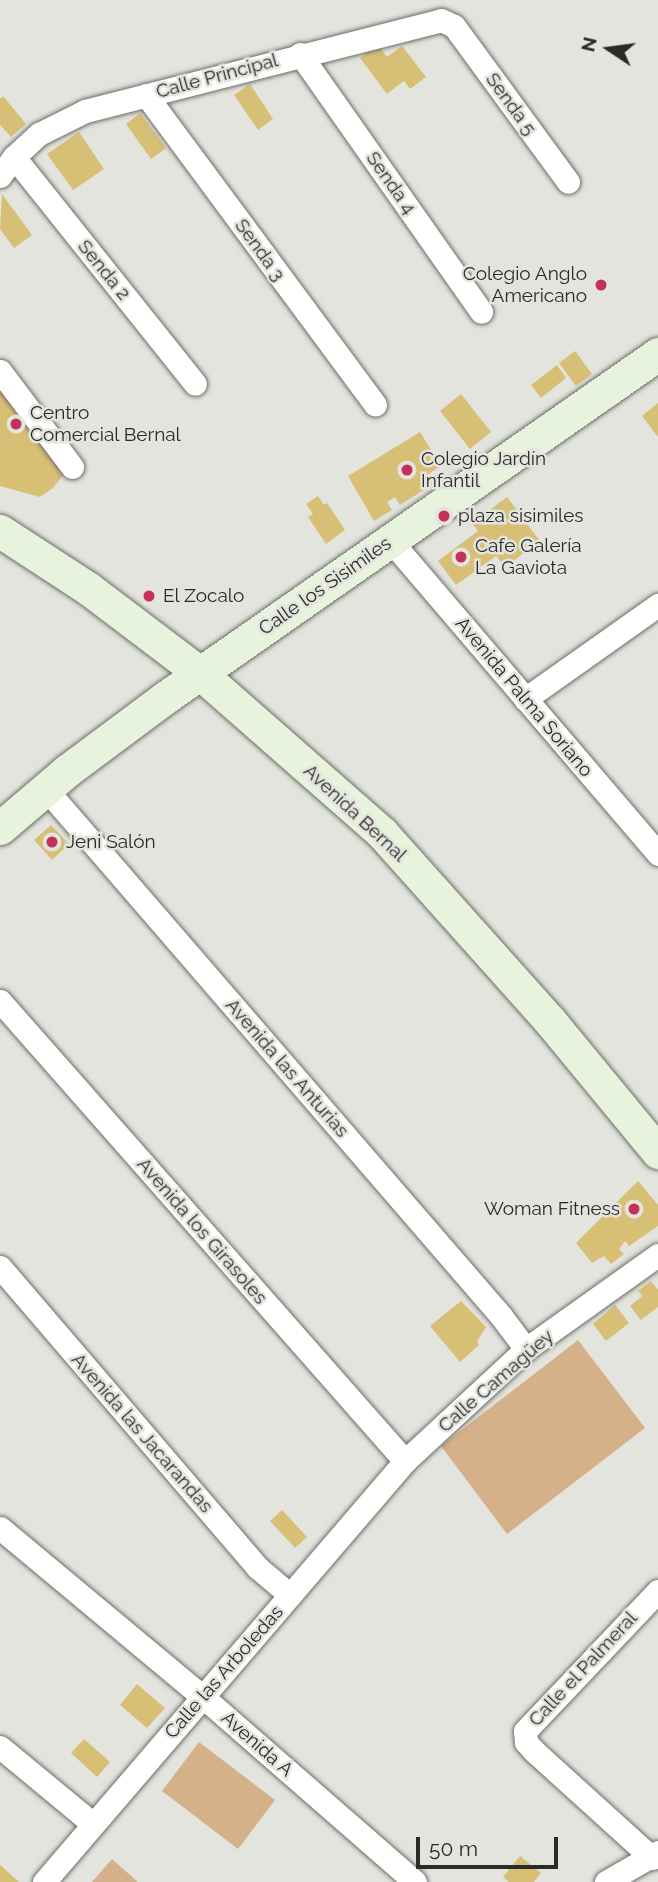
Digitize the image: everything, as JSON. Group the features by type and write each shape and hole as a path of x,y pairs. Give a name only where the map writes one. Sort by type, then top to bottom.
{"main road":[{"name":"Calle los Sisimiles","path":"0,828 45,788 166,696 658,354"},
{"name":"Avenida Bernal","path":"0,531 89,589 201,674 382,833 550,1021 658,1152"}],"street":[{"name":"Calle Principal","path":"0,176 14,157 39,134 67,117 300,54 440,20 454,26"},
{"name":"Senda 5","path":"454,26 568,182"},
{"name":"Senda 4","path":"300,54 481,312"},
{"name":"Senda 3","path":"146,95 375,405"},
{"name":"Senda 2","path":"14,157 195,384"},
{"path":"0,371 72,467"},
{"name":"Avenida Palma Soriano","path":"390,540 525,699 650,831 658,854"},
{"path":"525,699 658,605"},
{"name":"Avenida las Anturias","path":"45,788 501,1315 526,1349"},
{"name":"Avenida los Girasoles","path":"0,1000 405,1461"},
{"name":"Calle Camagüey","path":"405,1461 526,1349 658,1255"},
{"name":"Avenida las Jacarandas","path":"0,1267 258,1568 290,1595"},
{"name":"Calle las Arboledas","path":"44,1882 405,1461"},
{"name":"Avenida A","path":"0,1528 203,1697 415,1882"},
{"name":"Calle el Palmeral","path":"655,1855 534,1751 526,1742 525,1731 658,1591"},
{"path":"0,1747 93,1824"},
{"path":"606,1882 655,1855"}],"shaded area":[{"path":"578,1340 645,1428 507,1534 441,1446"},
{"path":"199,1742 275,1800 238,1849 162,1791"},
{"path":"112,1859 138,1882 92,1882"}],"building":[{"path":"378,45 387,57 402,46 426,77 410,89 404,81 387,94 360,58"},
{"path":"250,84 273,119 258,130 234,95"},
{"path":"3,96 26,124 11,137 0,125 0,99"},
{"path":"140,113 166,148 151,159 126,124"},
{"path":"79,132 104,169 73,190 47,154"},
{"path":"2,194 32,235 14,248 0,229"},
{"path":"575,351 592,374 576,386 559,363"},
{"path":"557,365 566,378 541,398 531,385"},
{"name":"Centro Comercial Bernal","path":"0,382 65,473 53,488 40,497 0,486"},
{"path":"461,394 491,432 470,449 440,411"},
{"path":"658,403 658,437 642,416"},
{"name":"Colegio Jardín Infantil","path":"420,432 441,466 427,475 433,484 400,505 395,497 387,502 392,510 374,521 348,476"},
{"path":"318,496 324,505 327,503 345,530 326,544 308,517 313,514 306,504"},
{"path":"507,497 540,541 505,567 496,556 456,585 438,561 478,531 472,523"},
{"name":"Jeni Salón","path":"51,825 69,844 52,860 34,840"},
{"path":"638,1181 658,1205 658,1226 629,1246 625,1241 619,1249 624,1254 611,1264 604,1256 592,1263 576,1243"},
{"path":"651,1281 658,1290 658,1307 641,1320 630,1306 642,1296 638,1291"},
{"path":"461,1301 486,1327 477,1341 479,1345 460,1362 430,1326"},
{"path":"615,1305 629,1323 606,1341 593,1324"},
{"path":"282,1510 307,1537 295,1548 270,1521"},
{"path":"137,1684 165,1708 147,1728 120,1705"},
{"path":"84,1739 110,1762 97,1777 71,1753"},
{"path":"520,1856 541,1873 534,1882 509,1882 503,1877"},
{"path":"0,1865 19,1882 0,1882"}],"place":[{"name":"Colegio Anglo Americano","path":"601,285"},
{"name":"Centro Comercial Bernal","path":"16,424"},
{"name":"Colegio Jardín Infantil","path":"407,470"},
{"name":"plaza sisimiles","path":"444,516"},
{"name":"Cafe Galería La Gaviota","path":"461,557"},
{"name":"El Zocalo","path":"149,596"},
{"name":"Jeni Salón","path":"52,842"},
{"name":"Woman Fitness","path":"634,1209"}]}
